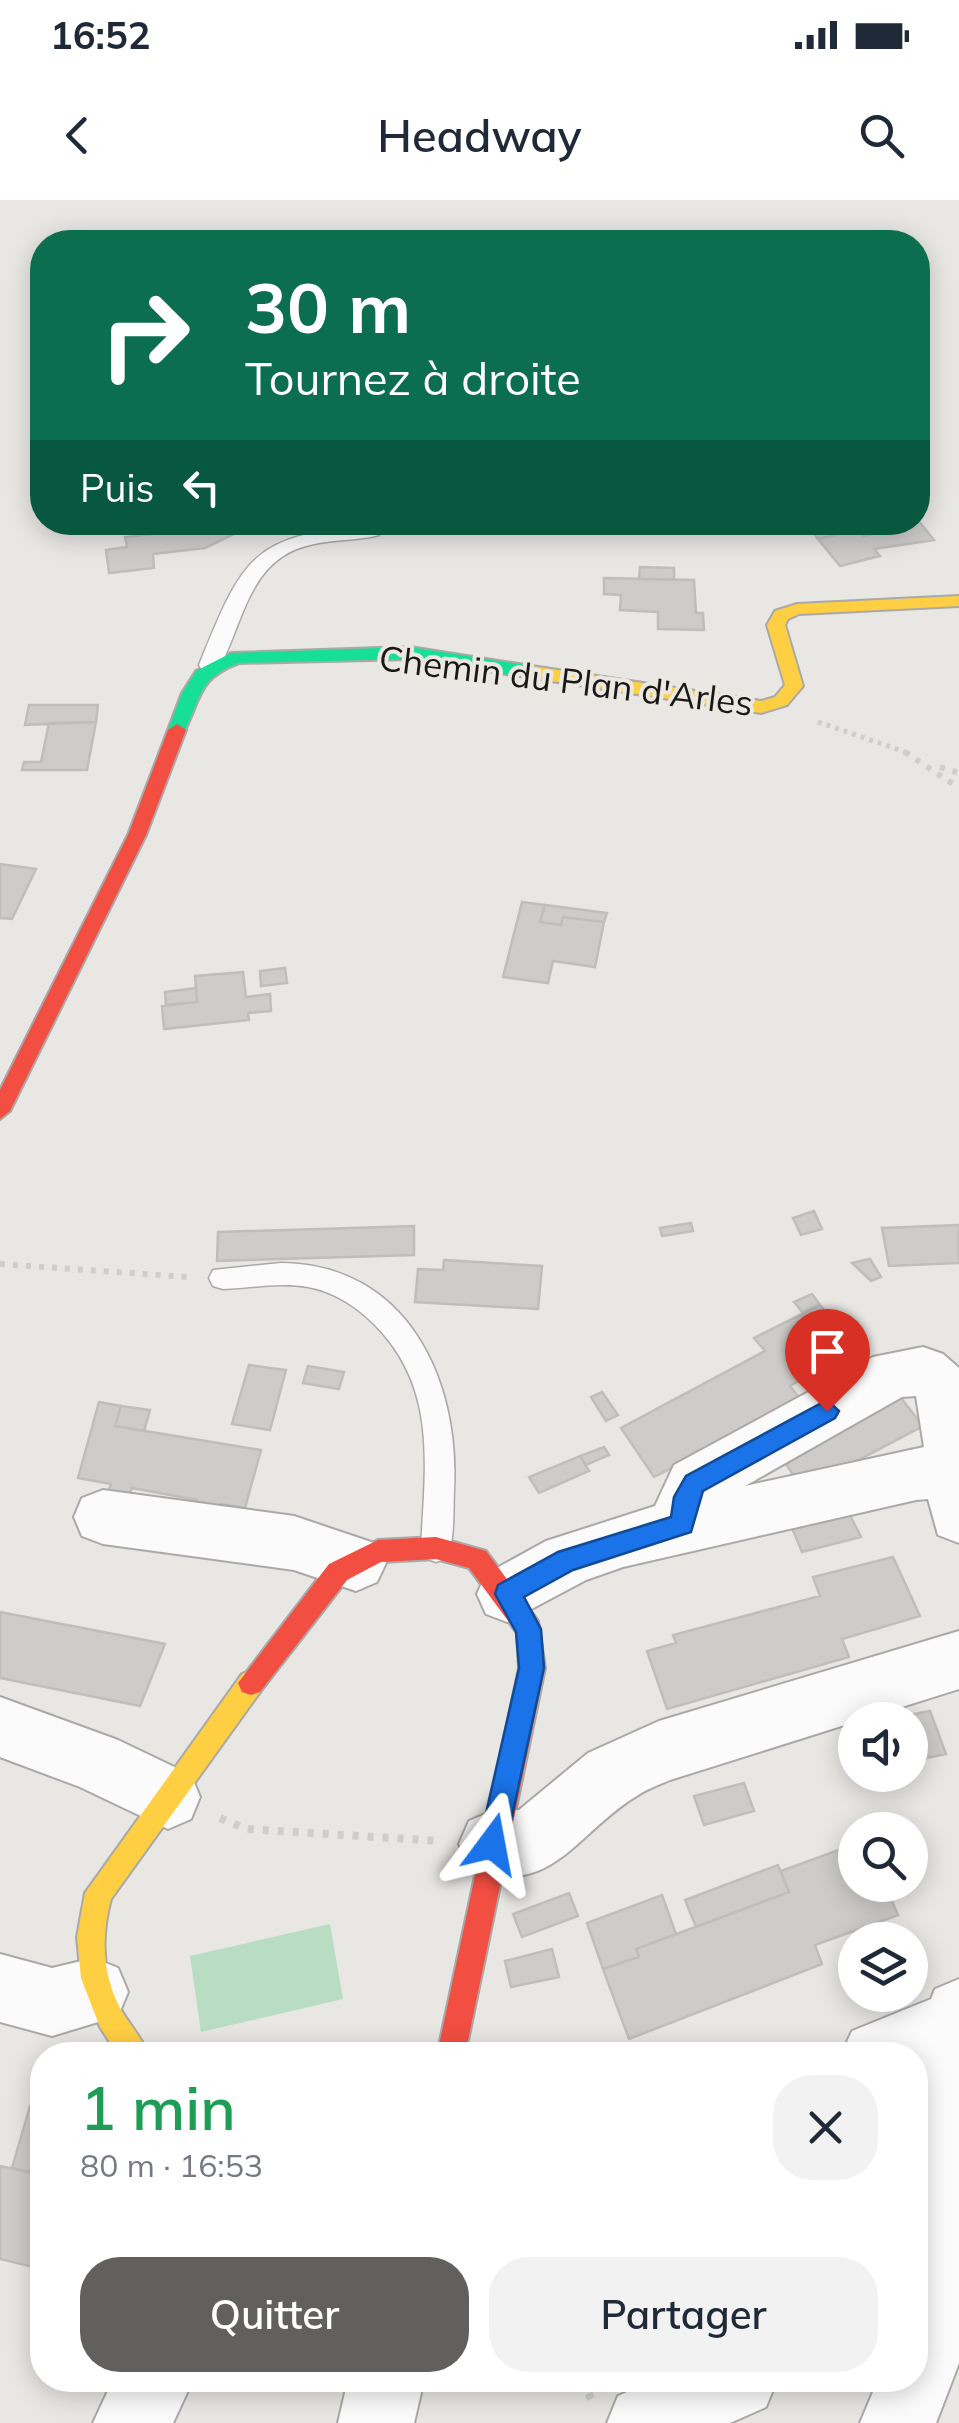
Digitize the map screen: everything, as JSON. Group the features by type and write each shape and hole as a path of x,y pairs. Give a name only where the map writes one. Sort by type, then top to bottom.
{"street":[{"name":"Chemin du Plan d'Arles","path":"210,665 237,658 410,653 761,708 781,702 794,686 776,625 781,615 797,609 959,601"},
{"path":"0,1110 137,836 199,674 210,665"},
{"path":"507,1594 566,1560 682,1524 955,1493 944,1393 922,1371 893,1374 695,1484 686,1497 682,1524"},
{"path":"103,1517 294,1543 356,1563"},
{"path":"127,2042 94,1992 85,1948 88,1919 99,1893 303,1611 338,1572 378,1551 436,1548 477,1559 507,1594 529,1629 532,1668 492,1844 454,2042"},
{"path":"492,1844 532,1842 611,1775 658,1752 959,1660"},
{"path":"0,1727 96,1762 168,1798"},
{"path":"0,1988 52,2002 94,1992"},
{"path":"928,2330 930,2305 957,2234 959,2013"},
{"path":"908,2042 930,2033 958,2031"},
{"path":"131,2423 149,2392"},
{"path":"376,2423 383,2392"},
{"path":"646,2423 714,2392"},
{"path":"898,2423 917,2392"}],"lane":[{"path":"210,665 240,590 265,556 288,541 310,535"},
{"path":"224,1278 312,1276 357,1291 390,1320 423,1369 438,1414 436,1548"}],"path":[{"path":"781,702 810,719 959,773"},
{"path":"939,766 959,788"},
{"path":"0,1264 224,1278"},
{"path":"168,1798 246,1829 492,1844"}],"green space":[{"path":"330,1924 343,1999 201,2032 190,1956"}],"building":[{"path":"232,535 205,548 153,554 154,568 109,573 106,550 127,547 125,537"},
{"path":"930,535 934,540 874,549 880,556 840,566 818,539"},
{"path":"640,567 674,568 674,580 639,579"},
{"path":"604,578 694,580 696,613 703,613 704,630 658,629 658,612 620,610 621,595 604,594"},
{"path":"29,705 98,705 96,722 25,725"},
{"path":"96,722 87,770 22,770 24,762 41,762 49,723"},
{"path":"0,864 36,869 12,919 0,918"},
{"path":"522,902 545,905 540,922 561,925 563,917 604,922 595,967 553,961 548,983 503,977"},
{"path":"545,905 607,913 604,922 563,917 561,925 540,922"},
{"path":"285,968 287,983 261,986 260,971"},
{"path":"243,972 246,997 270,994 271,1011 248,1013 249,1020 164,1029 162,1006 197,1002 195,976"},
{"path":"196,988 197,1002 166,1005 165,992"},
{"path":"814,1211 822,1229 801,1235 793,1218"},
{"path":"691,1223 693,1231 662,1236 660,1228"},
{"path":"959,1225 959,1263 889,1266 882,1228"},
{"path":"414,1226 414,1255 217,1261 218,1232"},
{"path":"870,1259 881,1277 871,1281 852,1263"},
{"path":"444,1260 542,1266 538,1309 415,1302 418,1269 443,1270"},
{"path":"812,1294 820,1305 803,1313 794,1302"},
{"path":"820,1305 855,1349 790,1386 800,1399 678,1476 672,1468 654,1477 621,1428 765,1351 754,1338"},
{"path":"249,1365 286,1370 270,1430 232,1424"},
{"path":"308,1366 344,1372 339,1389 303,1383"},
{"path":"602,1392 618,1415 606,1421 591,1397"},
{"path":"898,1394 923,1426 826,1477 800,1484 780,1456"},
{"path":"99,1402 121,1406 115,1426 261,1450 245,1508 221,1504 219,1512 195,1508 197,1500 132,1488 129,1496 108,1493 111,1484 78,1478"},
{"path":"121,1406 150,1410 144,1431 115,1426"},
{"path":"604,1447 609,1455 586,1465 580,1456"},
{"path":"580,1456 589,1471 539,1493 529,1477"},
{"path":"850,1515 861,1537 802,1552 792,1528"},
{"path":"893,1557 920,1616 842,1639 849,1657 667,1709 647,1651 676,1643 673,1635 820,1596 813,1577"},
{"path":"0,1612 165,1644 140,1706 0,1678"},
{"path":"930,1711 946,1754 928,1758"},
{"path":"744,1783 754,1811 704,1825 694,1796"},
{"path":"838,1850 838,1902 892,1902 898,1915 879,1922 838,1922 838,1937 815,1945 822,1964 629,2039 603,1969 639,1957 636,1949 789,1892 781,1871"},
{"path":"778,1865 789,1892 696,1927 685,1900"},
{"path":"569,1893 578,1916 522,1937 513,1914"},
{"path":"662,1895 676,1934 636,1949 639,1957 603,1969 587,1923"},
{"path":"552,1949 559,1977 511,1987 505,1961"},
{"path":"30,2106 30,2172 12,2168"},
{"path":"0,2166 30,2172 30,2266 0,2259"}],"traffic: fast":[{"path":"177,730 202,675 237,657 410,653 525,671"}],"traffic: slow":[{"path":"525,671 761,707 781,701 794,686 776,625 781,615 797,609 959,601"},
{"path":"125,2042 94,1978 90,1937 99,1893 251,1683"}],"traffic: jam":[{"path":"0,1111 137,835 177,730"},
{"path":"251,1683 338,1572 378,1551 436,1548 477,1559 529,1629 532,1668 454,2042"}],"route":[{"path":"492,1844 532,1668 529,1629 507,1594 566,1560 682,1524 686,1497 695,1484 827,1411"}]}
